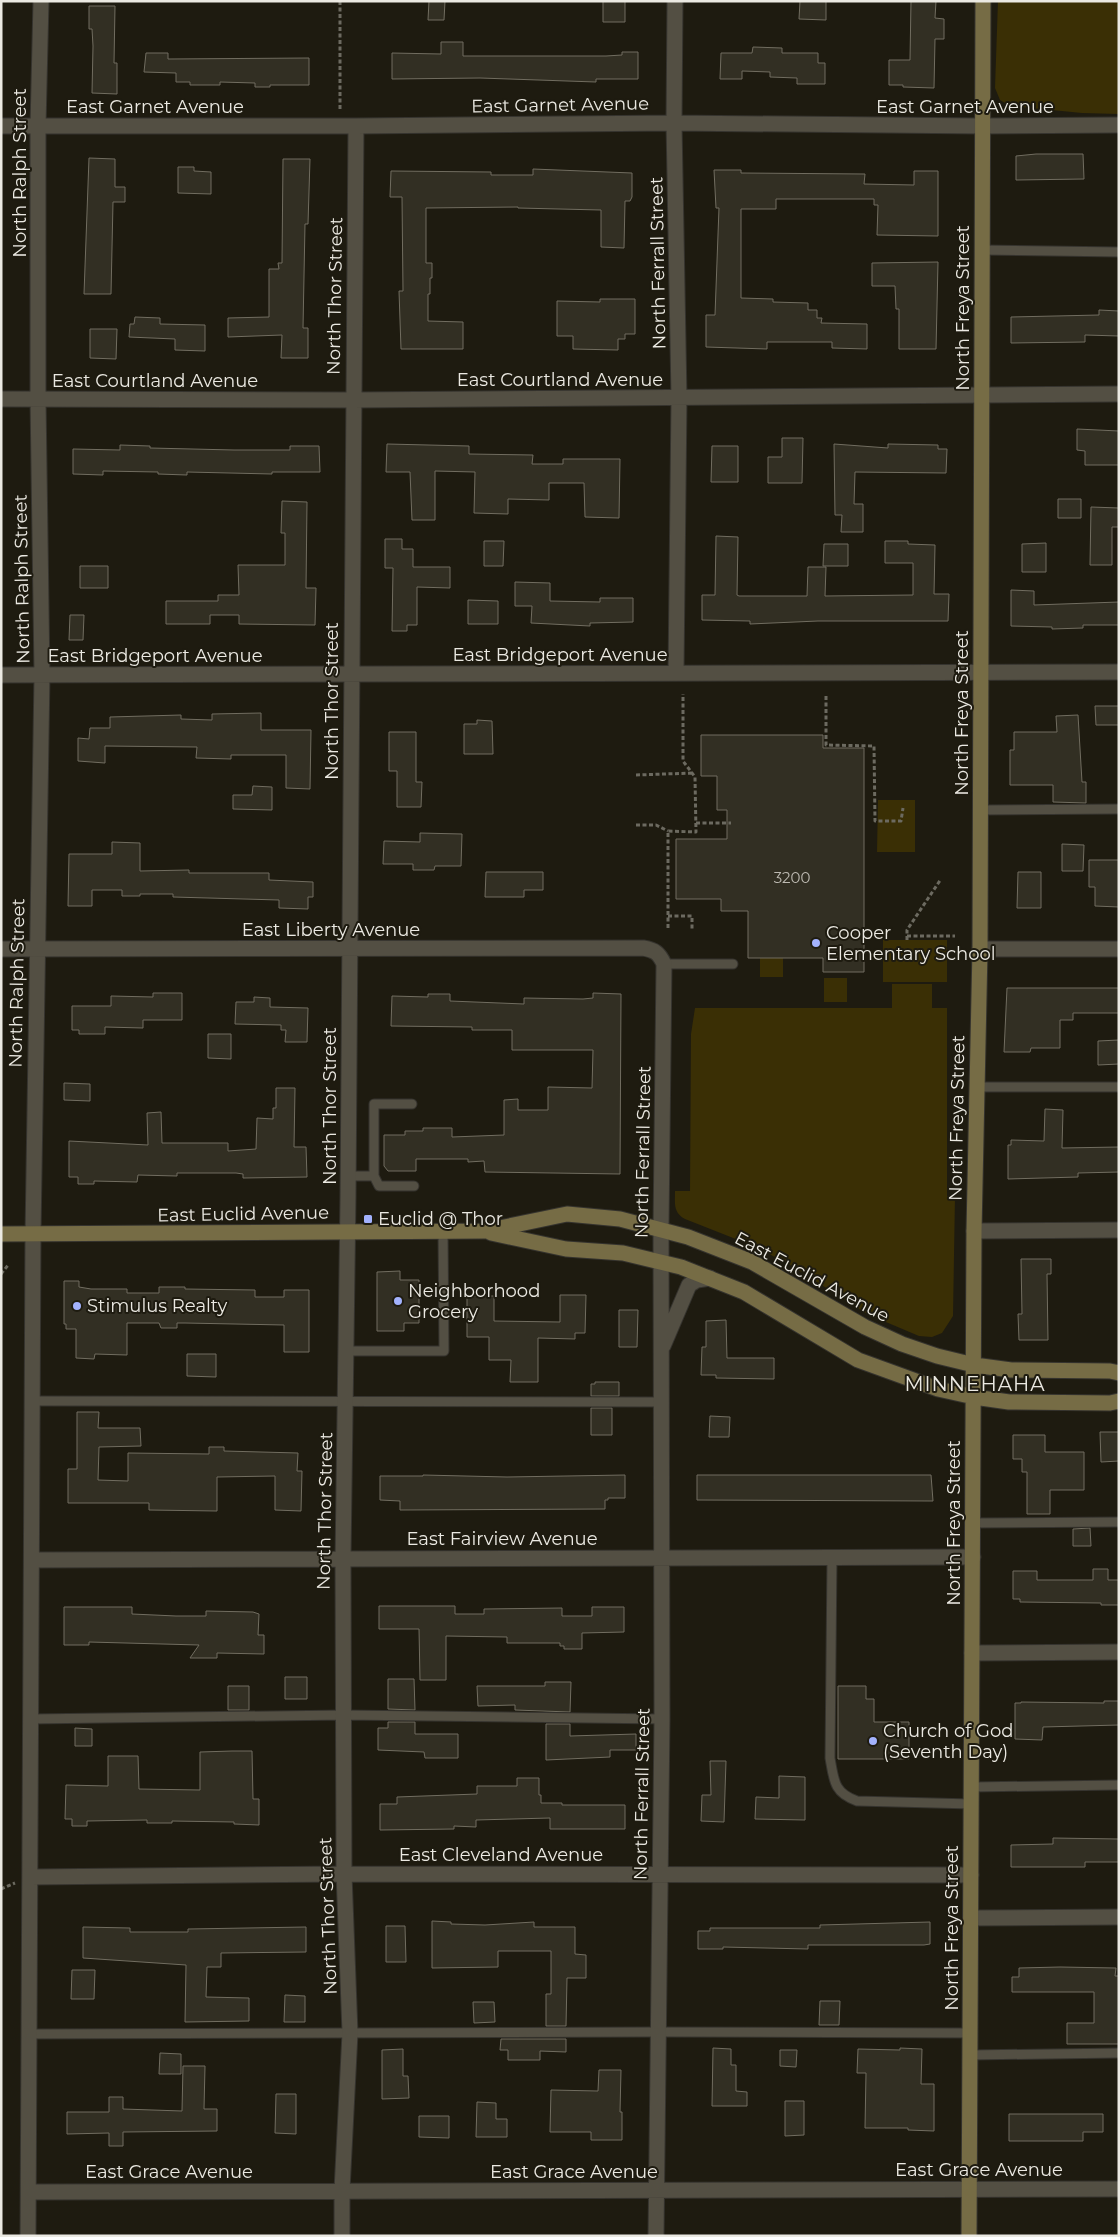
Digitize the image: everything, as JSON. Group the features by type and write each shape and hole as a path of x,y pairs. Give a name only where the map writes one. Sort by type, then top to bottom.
{"street":[{"name":"North Ralph Street","path":"28,2236 33,1234 36,948 42,675 38,399 38,126 41,1"},
{"name":"North Ferrall Street","path":"675,1 674,123 679,398 676,674"},
{"name":"North Freya Street","path":"969,2236 974,1231 980,949 983,1"},
{"name":"East Garnet Avenue","path":"1,126 356,126 674,123 982,126 1119,125"},
{"name":"North Thor Street","path":"342,2236 342,2190 350,2033 344,1874 343,1558 348,1232 356,126"},
{"name":"East Courtland Avenue","path":"1,399 353,400 1119,394"},
{"name":"East Bridgeport Avenue","path":"1,675 1119,672"},
{"name":"East Liberty Avenue","path":"1,949 643,948 652,949 662,959"},
{"path":"980,949 1119,949"},
{"name":"North Ferrall Street","path":"656,2236 663,1556 661,1402 662,959"},
{"name":"East Euclid Avenue","path":"1,1234 485,1231 567,1214 620,1219 688,1237 752,1262 865,1327 902,1344 974,1365 1011,1370 1110,1371 1119,1373"},
{"path":"974,1231 1119,1230"},
{"name":"East Euclid Avenue","path":"485,1231 566,1249 623,1253 661,1261 710,1278 768,1306 858,1360 912,1381 974,1397 1009,1402 1110,1404 1119,1402"},
{"name":"North Ferrall Street","path":"661,1352 689,1285 697,1280 710,1278"},
{"name":"East Fairview Avenue","path":"32,1560 663,1556 973,1557"},
{"path":"972,1653 1119,1652"},
{"name":"East Cleveland Avenue","path":"30,1877 344,1874 971,1875"},
{"path":"971,1918 1119,1917"},
{"name":"East Grace Avenue","path":"29,2192 1119,2189"}],"lane":[{"path":"982,250 1119,252"},
{"path":"980,810 1119,809"},
{"path":"662,959 733,964"},
{"path":"976,1087 1119,1087"},
{"path":"412,1104 374,1104 374,1176 379,1186 414,1186"},
{"path":"348,1176 374,1176"},
{"path":"346,1351 444,1350 443,1231"},
{"path":"32,1401 661,1402"},
{"path":"973,1523 1119,1522"},
{"path":"832,1557 830,1758 833,1779 838,1790 846,1797 857,1801 972,1804"},
{"path":"30,1719 344,1715 662,1719"},
{"path":"972,1787 1119,1786"},
{"path":"29,2034 970,2033"},
{"path":"970,2055 1119,2053"}],"path":[{"path":"340,1 340,126"},
{"path":"636,825 656,825 668,831 696,832 695,777 683,761 683,694"},
{"path":"826,696 826,745 874,746 875,821 901,821 903,808"},
{"path":"636,775 692,773"},
{"path":"696,823 731,823"},
{"path":"668,831 668,928"},
{"path":"941,879 907,930 907,938 955,936"},
{"path":"668,916 692,916 692,929"},
{"path":"1,1274 9,1264"}],"shaded area":[{"path":"998,1 1119,1 1119,114 1082,113 1010,106 1000,100 995,88"},
{"path":"878,800 915,800 915,852 877,852"},
{"path":"883,940 947,940 947,982 883,982"},
{"path":"760,958 783,958 783,977 760,977"},
{"path":"824,978 847,978 847,1002 824,1002"},
{"path":"892,984 932,984 932,1008 947,1008 947,1196 955,1196 953,1316 942,1333 932,1337 919,1336 867,1314 792,1266 756,1247 685,1219 678,1214 675,1204 675,1191 690,1191 691,1034 695,1008 892,1008"}],"building":[{"path":"429,1 445,1 444,20 428,20"},
{"path":"603,1 625,1 625,22 603,22"},
{"path":"800,1 826,1 826,20 799,19"},
{"path":"911,1 936,1 935,18 944,19 944,39 935,39 934,88 889,85 889,60 910,60"},
{"path":"89,6 115,6 114,63 117,63 117,94 92,93 93,46 92,29 89,29"},
{"path":"441,42 463,42 463,56 606,56 622,55 622,52 638,52 638,79 596,79 596,82 480,78 392,79 392,53 441,54"},
{"path":"753,47 782,48 782,53 818,53 818,63 825,63 825,84 797,84 797,78 770,77 770,72 742,71 742,79 720,79 721,53 752,53"},
{"path":"146,53 168,53 168,59 309,58 309,85 255,87 255,83 220,82 220,85 190,85 190,82 176,82 176,73 144,72"},
{"path":"1083,154 1084,179 1016,180 1016,156"},
{"path":"89,158 115,159 115,187 125,187 125,202 113,202 111,294 84,294"},
{"path":"283,159 310,159 308,224 305,224 303,328 308,328 308,358 281,358 282,335 228,337 228,318 269,317 269,269 279,269 278,263 282,263"},
{"path":"178,167 194,167 194,171 211,172 211,194 178,193"},
{"path":"533,169 632,173 632,197 630,201 625,201 624,248 601,247 601,210 518,207 426,208 426,263 432,263 430,294 428,294 428,321 463,322 463,349 401,349 399,291 403,291 402,197 390,197 391,171 491,172 491,175 533,175"},
{"path":"714,170 741,170 741,173 865,174 864,184 914,185 914,171 938,171 938,236 877,235 878,205 874,205 874,199 776,199 776,209 741,209 741,298 773,299 773,302 808,303 808,310 817,310 817,318 822,318 821,323 867,324 867,349 832,348 832,342 767,342 767,349 706,347 706,315 715,315 719,208 716,208"},
{"path":"938,262 936,349 899,349 899,309 896,309 895,286 872,286 872,263"},
{"path":"600,299 635,299 635,334 625,334 625,339 618,339 618,350 573,349 573,336 557,336 557,301 600,302"},
{"path":"1099,310 1119,311 1119,336 1085,335 1085,342 1011,343 1011,317 1099,315"},
{"path":"135,317 160,318 160,324 205,325 205,351 175,350 175,339 129,337 130,324 134,324"},
{"path":"90,329 117,329 116,359 90,358"},
{"path":"1077,429 1119,431 1119,465 1085,465 1085,451 1077,450"},
{"path":"782,438 803,438 802,483 768,483 768,457 782,457"},
{"path":"387,444 469,446 469,454 533,455 532,464 563,464 563,459 620,459 619,518 585,517 584,483 549,483 549,500 508,499 508,514 474,513 475,472 435,471 435,520 412,520 410,472 386,472"},
{"path":"834,444 888,448 888,444 938,445 938,449 947,449 946,473 855,472 854,504 863,504 863,532 841,532 842,515 835,515"},
{"path":"120,445 150,446 150,448 234,450 290,450 290,446 319,446 320,472 272,472 272,474 187,472 187,475 158,474 158,472 103,471 103,475 73,474 73,449 120,450"},
{"path":"712,446 738,446 738,482 711,482"},
{"path":"1058,499 1081,499 1081,518 1058,518"},
{"path":"282,501 307,502 306,588 316,588 315,625 239,624 239,615 210,615 210,624 166,624 166,601 218,601 218,595 239,595 238,565 285,565 285,533 281,533"},
{"path":"1091,507 1119,508 1119,527 1112,527 1112,565 1090,565"},
{"path":"716,536 738,537 737,595 739,596 807,596 808,567 826,567 825,596 913,595 913,563 885,563 885,541 908,541 908,544 935,545 934,594 949,594 948,621 818,621 750,624 750,621 702,620 702,595 715,595"},
{"path":"385,539 402,539 402,549 413,549 413,567 450,567 450,588 417,587 417,625 407,625 407,631 392,631 393,568 385,568"},
{"path":"484,541 504,541 503,566 484,566"},
{"path":"1046,543 1046,572 1022,572 1022,544"},
{"path":"824,544 848,544 848,566 823,566"},
{"path":"80,566 108,566 108,588 80,588"},
{"path":"515,582 550,583 550,601 600,602 600,598 633,598 633,622 590,623 590,626 531,623 532,606 515,606"},
{"path":"1011,590 1034,591 1034,605 1119,602 1119,625 1083,625 1083,628 1052,629 1052,627 1011,626"},
{"path":"468,600 498,601 498,624 468,624"},
{"path":"70,615 84,615 83,640 69,640"},
{"path":"1095,706 1119,706 1119,725 1096,725"},
{"path":"261,713 261,730 311,730 310,789 286,788 286,755 231,755 231,759 196,758 197,747 105,746 105,763 78,761 78,738 89,739 90,728 110,728 110,717 181,715 181,719 212,720 212,714"},
{"path":"1078,715 1082,782 1086,782 1086,803 1053,802 1053,785 1010,785 1010,750 1014,750 1014,732 1057,732 1056,716"},
{"path":"477,720 492,721 493,754 464,754 464,724 477,724"},
{"path":"389,732 416,732 416,782 422,782 421,807 397,807 397,771 389,771"},
{"name":"Cooper Elementary School","path":"701,735 823,735 823,748 864,748 864,972 823,972 823,958 748,958 748,911 721,911 721,899 676,899 676,839 727,839 727,810 717,810 717,776 701,776"},
{"path":"253,786 272,787 272,810 233,809 233,795 252,795"},
{"path":"420,833 462,834 461,866 435,866 434,870 413,870 413,864 383,864 384,841 420,842"},
{"path":"112,842 140,843 140,871 189,870 189,873 269,873 269,880 313,882 313,897 308,897 308,909 279,908 279,900 173,897 173,894 122,896 122,890 92,890 92,906 68,906 69,854 112,854"},
{"path":"1062,844 1084,845 1083,871 1062,871"},
{"path":"1089,860 1119,860 1119,907 1095,906 1095,887 1089,887"},
{"path":"486,872 543,872 543,890 524,890 524,897 485,897"},
{"path":"1018,872 1041,872 1041,908 1017,908"},
{"path":"1007,988 1119,988 1119,1013 1073,1013 1073,1020 1060,1020 1060,1048 1031,1048 1030,1052 1004,1052"},
{"path":"153,993 182,993 182,1020 143,1020 143,1028 105,1027 105,1034 79,1034 79,1030 72,1030 72,1006 111,1006 111,996 153,997"},
{"path":"593,993 621,994 620,1174 485,1172 484,1161 468,1162 468,1159 416,1159 416,1171 388,1171 384,1166 384,1135 405,1135 405,1131 423,1131 423,1128 452,1128 452,1137 504,1135 504,1100 518,1099 518,1110 548,1110 548,1087 592,1088 593,1050 512,1050 512,1030 472,1030 472,1027 391,1026 392,996 428,997 428,994 450,994 450,1001 524,1004 524,998 583,999 593,998"},
{"path":"254,997 270,998 270,1007 308,1008 307,1042 285,1042 286,1030 281,1030 281,1025 235,1024 236,1002 254,1002"},
{"path":"208,1034 231,1034 231,1059 208,1058"},
{"path":"1119,1040 1119,1064 1098,1065 1098,1041"},
{"path":"64,1083 90,1084 90,1101 64,1100"},
{"path":"276,1088 295,1088 294,1147 306,1147 307,1177 243,1178 243,1174 236,1173 177,1173 177,1176 138,1175 137,1182 94,1181 94,1184 78,1184 78,1177 69,1177 69,1141 148,1145 147,1113 161,1112 162,1143 228,1143 228,1151 256,1149 257,1118 273,1119 273,1108 276,1108"},
{"path":"1045,1109 1063,1110 1062,1148 1119,1147 1119,1172 1078,1173 1078,1177 1008,1179 1008,1145 1011,1145 1011,1140 1044,1141"},
{"path":"1021,1259 1051,1259 1051,1274 1047,1274 1048,1340 1019,1340 1018,1314 1022,1314"},
{"name":"Neighborhood Grocery","path":"400,1271 400,1280 419,1280 419,1323 404,1323 404,1331 377,1331 377,1272"},
{"path":"64,1281 79,1281 79,1287 91,1289 127,1289 127,1293 159,1293 159,1287 185,1287 185,1289 255,1290 255,1297 284,1297 284,1290 309,1290 309,1352 284,1352 284,1325 177,1323 177,1328 161,1328 159,1323 127,1323 127,1355 95,1354 94,1359 76,1358 76,1329 66,1329 66,1324 64,1324"},
{"path":"560,1295 586,1295 585,1333 575,1333 575,1339 538,1338 538,1382 510,1382 511,1360 489,1360 489,1337 467,1337 467,1296 494,1296 494,1321 560,1322"},
{"path":"619,1310 638,1310 637,1347 619,1347"},
{"path":"726,1320 727,1358 774,1358 774,1379 716,1378 716,1375 701,1375 702,1347 706,1347 706,1321"},
{"path":"187,1354 216,1354 216,1377 187,1376"},
{"path":"595,1382 619,1382 619,1396 591,1396 591,1384 595,1384"},
{"path":"591,1408 612,1408 612,1435 591,1435"},
{"path":"77,1412 99,1412 98,1428 140,1428 141,1446 99,1447 98,1480 128,1481 128,1453 209,1454 209,1447 224,1447 224,1451 298,1453 297,1471 302,1471 301,1511 275,1510 275,1476 217,1477 217,1511 149,1510 149,1503 68,1503 68,1469 77,1469"},
{"path":"710,1416 730,1417 729,1437 709,1437"},
{"path":"1100,1432 1119,1432 1119,1461 1101,1462"},
{"path":"1013,1435 1045,1435 1045,1452 1084,1452 1084,1490 1050,1490 1050,1514 1027,1514 1027,1472 1022,1472 1022,1459 1013,1459"},
{"path":"625,1475 625,1498 608,1498 608,1500 605,1500 605,1509 400,1510 400,1501 380,1500 380,1476 507,1477"},
{"path":"697,1475 931,1475 933,1501 697,1500"},
{"path":"1090,1528 1091,1546 1073,1546 1073,1529"},
{"path":"1093,1569 1108,1569 1108,1580 1119,1580 1119,1605 1020,1602 1020,1599 1013,1599 1013,1571 1037,1571 1037,1580 1093,1580"},
{"path":"379,1606 455,1606 455,1614 484,1614 484,1609 562,1608 562,1616 592,1616 592,1607 624,1607 624,1632 582,1633 582,1649 564,1649 564,1646 560,1646 560,1643 507,1643 507,1637 446,1636 446,1680 420,1680 419,1629 379,1629"},
{"path":"64,1607 132,1607 132,1614 176,1616 206,1616 206,1611 253,1612 259,1614 258,1635 264,1635 264,1654 217,1653 217,1658 190,1658 199,1645 89,1642 89,1645 64,1645"},
{"path":"285,1677 307,1677 307,1699 285,1699"},
{"path":"388,1679 414,1679 415,1710 388,1709"},
{"path":"545,1682 571,1682 570,1712 515,1710 515,1705 478,1706 477,1686 545,1686"},
{"path":"228,1686 249,1686 249,1710 228,1710"},
{"name":"Church of God (Seventh Day)","path":"838,1686 866,1686 866,1699 874,1699 874,1722 909,1722 909,1759 838,1759"},
{"path":"1104,1701 1119,1701 1119,1725 1043,1727 1042,1740 1015,1739 1015,1703 1104,1703"},
{"path":"388,1722 415,1722 415,1734 458,1734 458,1758 425,1758 424,1752 378,1750 378,1728 388,1728"},
{"path":"546,1724 570,1724 570,1736 636,1734 636,1750 610,1750 610,1757 546,1760"},
{"path":"75,1728 92,1729 92,1746 75,1746"},
{"path":"252,1751 253,1799 259,1799 259,1825 234,1824 234,1822 172,1821 172,1823 147,1823 147,1820 87,1821 87,1826 72,1826 72,1819 65,1819 66,1785 108,1786 108,1756 138,1756 139,1789 200,1790 200,1752"},
{"path":"710,1761 726,1761 724,1822 701,1821 702,1795 711,1795"},
{"path":"779,1776 805,1777 805,1820 755,1819 756,1797 779,1798"},
{"path":"517,1778 539,1778 541,1803 625,1805 625,1829 550,1829 550,1818 476,1820 476,1827 454,1826 454,1829 380,1830 380,1804 397,1804 397,1797 477,1794 477,1786 517,1786"},
{"path":"1053,1838 1119,1839 1119,1862 1085,1862 1085,1867 1011,1867 1011,1845 1053,1844"},
{"path":"432,1921 451,1922 451,1924 485,1925 534,1922 534,1927 575,1927 575,1954 586,1955 586,1978 567,1978 566,2026 546,2026 546,1994 551,1994 551,1951 498,1951 498,1967 432,1968"},
{"path":"930,1922 930,1944 924,1945 808,1945 808,1949 723,1947 723,1949 698,1949 698,1931 710,1931 710,1928 820,1928 820,1925"},
{"path":"386,1926 405,1926 406,1962 386,1962"},
{"path":"83,1927 130,1928 130,1932 188,1932 188,1929 306,1927 306,1952 221,1953 221,1967 207,1967 206,1997 249,1998 249,2021 185,2022 186,1965 83,1958"},
{"path":"1019,1968 1116,1968 1115,1976 1119,1976 1119,2044 1067,2044 1067,2023 1094,2023 1094,1992 1012,1992 1012,1977 1019,1977"},
{"path":"72,1970 95,1970 94,1999 71,1999"},
{"path":"285,1995 305,1996 305,2022 284,2022"},
{"path":"820,2001 840,2001 839,2025 819,2025"},
{"path":"473,2002 494,2002 495,2022 474,2023"},
{"path":"501,2039 566,2039 566,2052 540,2051 540,2060 508,2060 508,2050 500,2050"},
{"path":"713,2048 731,2049 731,2065 736,2065 736,2091 747,2092 747,2106 712,2106"},
{"path":"900,2048 922,2049 921,2084 934,2084 934,2131 908,2130 908,2128 865,2128 866,2073 857,2073 858,2049 900,2050"},
{"path":"403,2049 403,2076 408,2076 409,2098 382,2099 382,2050"},
{"path":"780,2050 797,2050 796,2067 780,2066"},
{"path":"160,2053 181,2054 181,2074 159,2074"},
{"path":"183,2066 205,2066 204,2109 217,2109 217,2131 123,2132 123,2146 109,2146 109,2133 67,2134 67,2112 109,2112 109,2097 123,2097 123,2109 182,2111"},
{"path":"599,2070 621,2070 620,2112 622,2112 622,2140 591,2140 591,2132 550,2132 551,2090 598,2091"},
{"path":"276,2094 296,2094 296,2134 275,2133"},
{"path":"785,2101 804,2101 804,2135 785,2136"},
{"path":"477,2102 496,2103 496,2119 507,2119 507,2137 476,2137"},
{"path":"1009,2114 1103,2114 1103,2132 1083,2132 1083,2141 1009,2141"},
{"path":"419,2116 449,2116 449,2138 419,2137"}],"place":[{"name":"Cooper Elementary School","path":"816,943"},
{"name":"Euclid @ Thor","path":"368,1219"},
{"name":"Neighborhood Grocery","path":"398,1301"},
{"name":"Stimulus Realty","path":"77,1306"},
{"name":"Church of God (Seventh Day)","path":"873,1741"}],"district":[{"name":"MINNEHAHA","path":"975,1384"}]}
